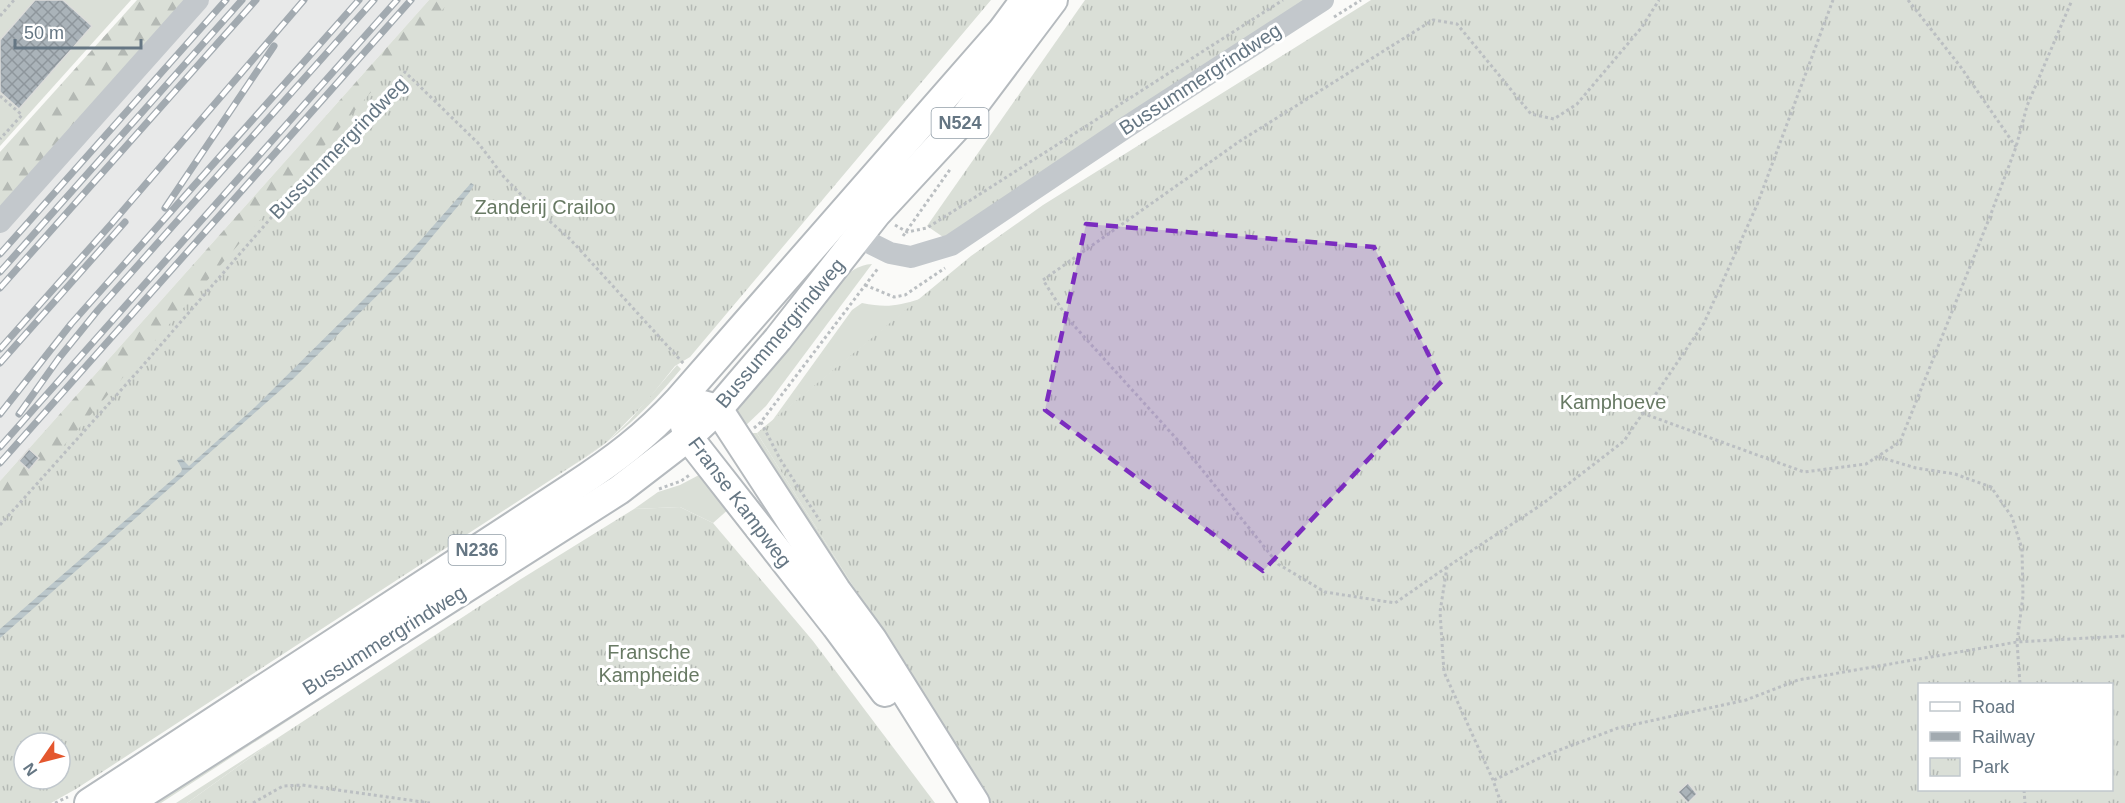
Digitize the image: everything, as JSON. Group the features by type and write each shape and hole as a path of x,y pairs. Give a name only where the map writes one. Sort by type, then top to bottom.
{"main road":[{"name":"N524","path":"837,218 1002,31 1025,0"},
{"name":"N524","path":"858,237 876,213 962,120 1053,0"},
{"name":"Bussummergrindweg","path":"128,803 271,697 621,455 658,423 837,218"},
{"name":"Bussummergrindweg","path":"79,800 271,697 619,490 688,437 718,409 778,339 858,237"},
{"name":"Franse Kampweg","path":"688,389 718,409 836,590 872,639 973,803"},
{"name":"Franse Kampweg","path":"688,389 688,437 836,626 915,734 973,803"}],"street":[{"path":"0,222 198,0"},
{"name":"Bussummergrindweg","path":"837,218 858,237 890,253 911,257 951,245 1125,128 1323,0"}],"path":[{"path":"0,16 14,0"},
{"name":"Bussummergrindweg","path":"907,232 927,228 967,204 1283,0"},
{"path":"1659,0 1642,27 1577,104 1554,119 1531,114 1457,24 1433,20 1240,141 1043,280 1068,319 1183,446 1278,564 1325,592 1395,603 1541,505 1624,441 1704,323 1757,205 1833,0"},
{"path":"1908,0 1960,66 2016,147"},
{"path":"1642,413 1804,472 1866,464 1900,442 1989,219 2016,147 2027,106 2072,0"},
{"name":"Bussummergrindweg","path":"0,525 290,196 405,72 479,144 504,177 529,203 570,239 688,389"},
{"path":"0,96 22,115 0,139"},
{"name":"Bussummergrindweg","path":"761,422 865,285 894,297 905,295 954,262"},
{"path":"1878,457 1916,468 1955,474 1991,487 2012,517 2022,549 2023,596 2017,642 2020,683"},
{"path":"1446,567 1440,612 1444,672 1493,780 1501,803"},
{"path":"1493,780 1546,755 1618,728 1746,700 1798,680 2017,642 2125,636"},
{"path":"253,803 284,786 303,785 430,803"},
{"path":"55,803 79,800"}],"highlighted area":[{"path":"1086,224 1374,247 1442,381 1263,571 1045,410"}],"shaded area":[{"path":"188,0 429,0 0,481 0,209"},
{"path":"471,183 474,185 469,193 410,263 292,380 0,638 0,629 181,472 182,469 177,460 182,459 189,466 254,408 368,295"}],"green space":[{"path":"0,0 131,0 0,146"},
{"path":"137,0 188,0 0,209 0,152"},
{"path":"429,0 469,0 0,521 0,481"},
{"name":"Zanderij Crailoo","path":"451,0 991,0 690,357 675,366 647,401 607,442 76,789 51,803 0,803 0,519"},
{"path":"1085,0 1313,0 946,239 927,226"},
{"name":"Kamphoeve","path":"1371,0 2125,0 2125,803 989,803 757,433 971,256 1043,205"},
{"path":"872,264 766,406 741,430 737,420 737,403 841,280 855,269"},
{"path":"920,299 772,421 852,310 862,303 891,306"},
{"path":"677,365 681,369 656,398 607,442 629,421"},
{"path":"757,433 932,712 748,435"},
{"path":"699,475 726,501 730,508 713,523 680,507 634,509 658,492 680,485"},
{"name":"Fransche Kampheide","path":"680,507 713,523 813,641 935,803 187,803 276,739 521,579 634,509"},
{"path":"517,572 161,803 144,803"},
{"path":"276,739 187,803 176,803"}],"building":[{"path":"35,0 63,0 92,26 19,109 0,92 0,40"},
{"path":"29,449 39,458 29,470 19,461"},
{"path":"1688,783 1697,794 1688,803 1678,792"}],"railway":[{"path":"0,254 226,0"},
{"path":"0,272 242,0"},
{"path":"0,288 256,0"},
{"path":"0,349 304,0"},
{"path":"0,414 71,324 359,0"},
{"path":"19,414 59,358 98,310 374,0"},
{"path":"0,447 397,0"},
{"path":"0,463 411,0"},
{"path":"165,208 274,46"},
{"path":"0,363 125,222"}]}
